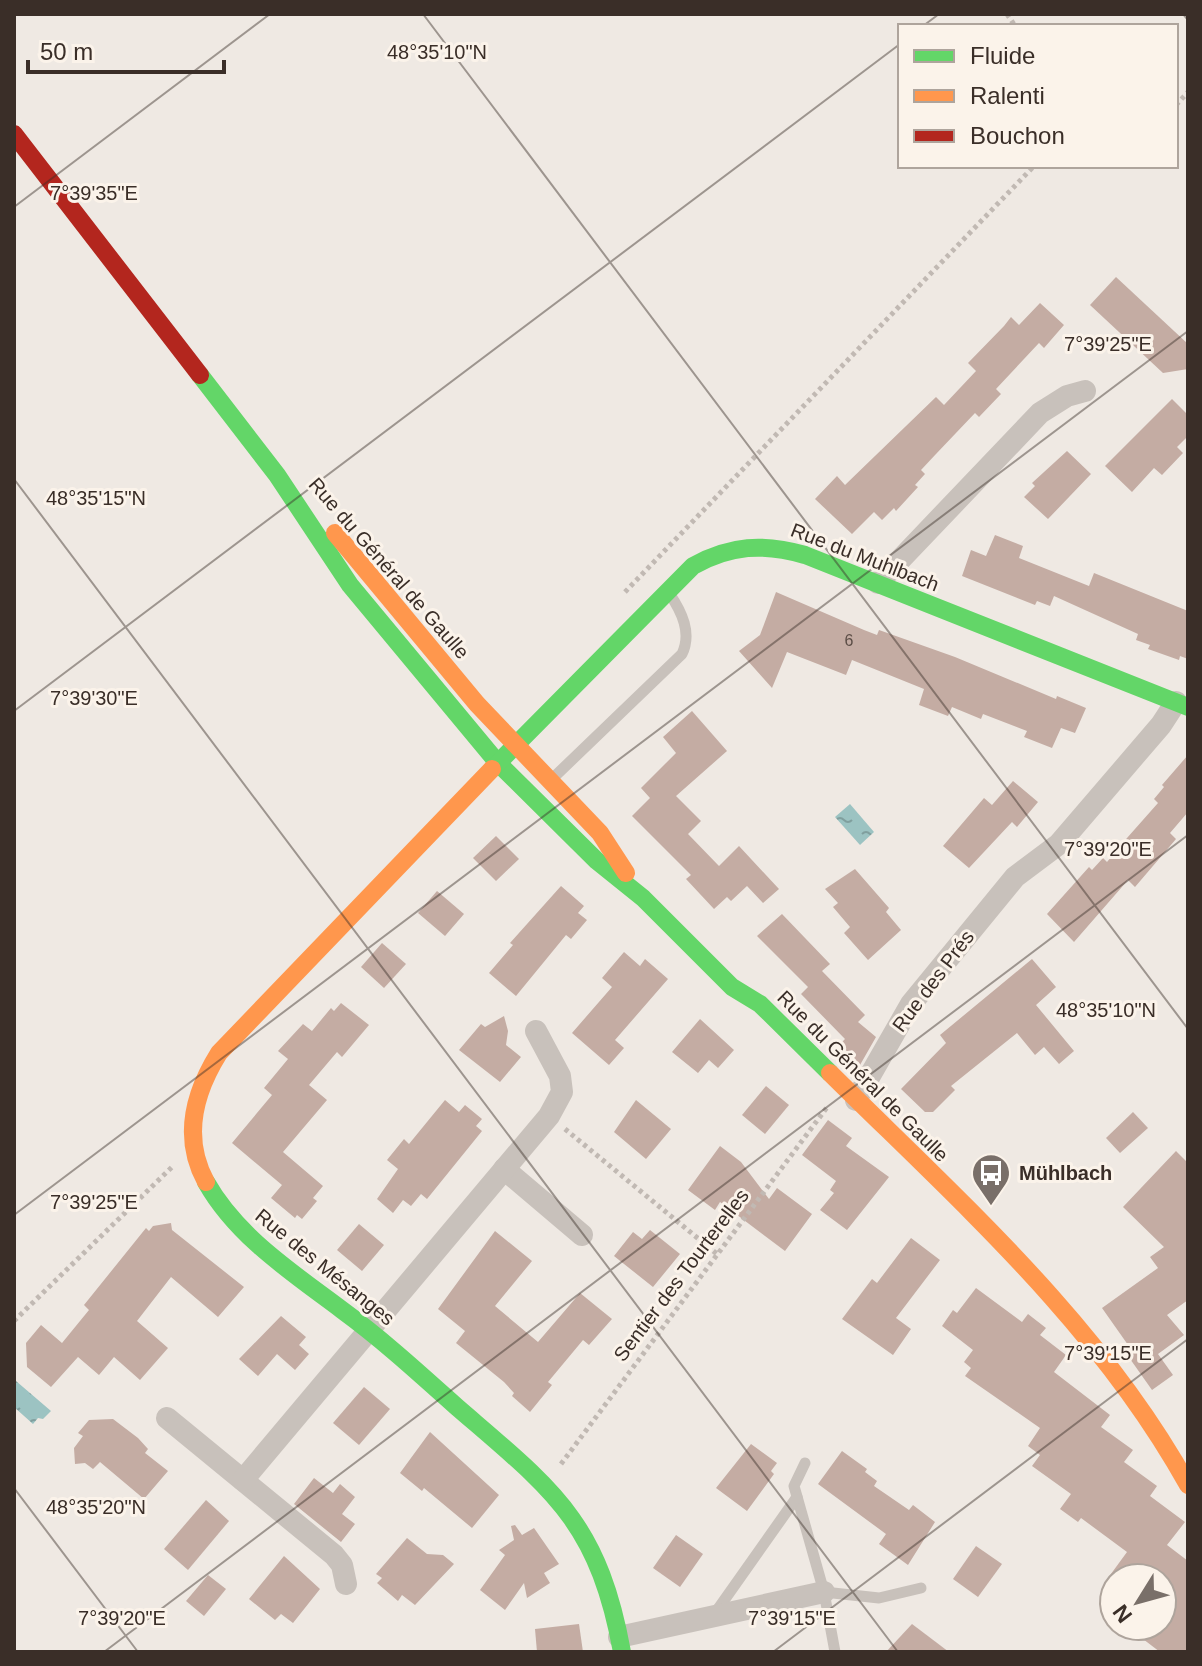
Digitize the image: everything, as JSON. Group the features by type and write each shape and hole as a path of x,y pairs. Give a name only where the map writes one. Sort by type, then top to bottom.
{"street":[{"path":"14,134 277,475"},
{"path":"878,583 1040,413 1067,396 1085,391"},
{"name":"Rue du Général de Gaulle","path":"277,475 338,536 514,746 600,833 643,898"},
{"name":"Rue du Général de Gaulle","path":"277,475 350,585 410,662 497,762 597,861 643,898 721,976 760,1004 1008,1250 1111,1364 1157,1429 1188,1485"},
{"name":"Rue du Muhlbach","path":"497,762 668,592 710,556 753,545 785,548 1185,705"},
{"name":"Rue des Prés","path":"849,1093 911,1004 1015,877 1048,854 1161,725 1185,705"},
{"name":"Rue des Mésanges","path":"497,762 217,1055 198,1092 193,1148 208,1187 234,1220 546,1483 575,1520 593,1553 614,1607 621,1645"},
{"path":"243,1480 549,1116 562,1092 560,1076 536,1031"},
{"path":"504,1169 582,1235"},
{"path":"167,1418 334,1555 342,1565 346,1584"},
{"path":"621,1645 713,1616 824,1592"}],"lane":[{"path":"548,782 682,654 687,635 681,612 668,592"},
{"path":"805,1463 794,1486 824,1592 835,1652"},
{"path":"713,1616 797,1497"},
{"path":"824,1592 879,1598 921,1588"}],"path":[{"path":"620,599 632,582 1032,168"},
{"name":"Sentier des Tourterelles","path":"546,1483 717,1254 849,1093"},
{"path":"549,1116 717,1254"},
{"path":"14,1321 193,1148"}],"water":[{"path":"850,804 874,832 860,845 835,817"},
{"path":"16,1381 51,1411 43,1419 38,1418 33,1424 14,1407"}],"building":[{"path":"1116,277 1188,344 1188,369 1163,373 1090,305"},
{"path":"1040,303 1064,325 1044,348 1039,343 996,389 1001,394 979,417 975,413 921,470 925,474 915,485 918,487 896,511 894,508 882,520 874,512 852,534 815,499 837,476 845,485 936,397 944,405 976,371 968,363 1011,317 1019,325"},
{"path":"1172,399 1188,415 1188,436 1177,447 1183,453 1162,475 1154,468 1132,492 1105,466"},
{"path":"1067,451 1091,474 1048,519 1024,497 1035,486 1032,483"},
{"path":"995,535 1023,546 1019,558 1089,586 1094,573 1188,611 1188,659 1180,656 1179,660 1148,649 1150,645 1136,640 1138,634 1054,596 1050,606 1037,601 1035,605 962,576 971,550 986,556"},
{"path":"776,592 877,635 879,630 1086,708 1075,733 1061,728 1052,748 1024,737 1027,731 983,714 981,719 952,707 948,716 919,705 924,689 852,660 846,675 787,652 772,688 739,651 760,635"},
{"path":"692,711 727,751 676,796 701,821 688,834 719,866 739,846 779,889 763,903 747,886 731,901 727,897 714,909 686,879 691,875 632,816 650,798 641,788 676,753 663,737"},
{"path":"1188,755 1188,812 1170,833 1176,839 1135,887 1128,880 1074,942 1047,914 1089,867 1092,870 1103,858 1107,862 1158,803 1154,799 1164,787 1162,785"},
{"path":"1013,781 1038,802 1017,827 1012,822 969,868 943,846 984,798 992,805"},
{"path":"496,836 519,859 496,881 473,858"},
{"path":"855,869 889,908 886,912 901,930 868,960 844,933 850,927 833,907 838,903 825,889"},
{"path":"561,886 584,906 578,913 587,920 571,939 566,935 516,996 489,973 513,945 510,943"},
{"path":"437,891 464,914 445,936 418,913"},
{"path":"782,914 830,964 822,971 865,1015 858,1022 876,1037 860,1065 840,1044 845,1039 801,994 808,987 757,936"},
{"path":"382,943 406,964 384,988 361,967"},
{"path":"624,952 640,966 645,959 668,979 615,1040 624,1048 609,1065 572,1033 612,987 602,978"},
{"path":"1032,959 1056,987 1036,1005 1074,1051 1059,1064 1044,1047 1035,1055 1017,1033 951,1086 955,1090 933,1112 925,1112 901,1089 946,1043 940,1035"},
{"path":"341,1003 369,1025 342,1057 337,1052 309,1085 327,1100 283,1152 323,1186 313,1198 317,1201 302,1219 297,1215 295,1218 271,1198 282,1185 232,1143 272,1095 264,1088 288,1059 278,1051 303,1024 312,1031 331,1008 334,1011"},
{"path":"504,1016 508,1031 506,1045 521,1057 500,1082 459,1050 481,1024 485,1027"},
{"path":"700,1019 734,1050 718,1068 709,1060 698,1073 672,1052"},
{"path":"766,1086 789,1105 765,1134 742,1115"},
{"path":"445,1100 459,1112 465,1105 482,1119 476,1126 482,1131 427,1199 421,1194 411,1206 403,1200 393,1213 377,1199 398,1169 387,1160 404,1139 409,1144"},
{"path":"636,1100 671,1129 646,1159 614,1132"},
{"path":"1133,1112 1148,1128 1120,1153 1106,1138"},
{"path":"828,1120 852,1138 846,1146 889,1177 847,1230 820,1210 834,1193 830,1190 836,1181 802,1155"},
{"path":"720,1146 741,1162 769,1199 777,1188 812,1214 785,1251 720,1202 715,1210 688,1190"},
{"path":"1176,1151 1188,1163 1188,1300 1167,1315 1184,1335 1158,1354 1173,1375 1152,1390 1128,1356 1133,1352 1102,1308 1158,1268 1150,1257 1164,1247 1123,1207"},
{"path":"171,1223 172,1230 244,1287 218,1317 171,1277 137,1321 168,1348 140,1380 114,1357 99,1375 78,1357 51,1387 27,1367 26,1343 41,1325 62,1343 89,1310 84,1305 146,1228 149,1231 153,1226"},
{"path":"359,1224 384,1245 362,1271 337,1250"},
{"path":"650,1230 680,1254 653,1287 614,1256 633,1232 642,1239"},
{"path":"495,1231 532,1261 495,1306 538,1342 580,1293 612,1319 589,1345 583,1340 548,1382 552,1385 530,1412 512,1396 514,1393 504,1382 456,1343 465,1331 438,1309"},
{"path":"911,1238 940,1260 896,1318 911,1329 893,1355 842,1319 872,1279 877,1283"},
{"path":"976,1288 1022,1322 1028,1314 1046,1328 1040,1335 1066,1355 1054,1372 1110,1415 1101,1427 1133,1450 1124,1462 1157,1486 1150,1496 1185,1522 1167,1545 1188,1561 1188,1652 1160,1652 1147,1642 1178,1642 1178,1562 1120,1562 1127,1552 1081,1518 1078,1522 1060,1509 1071,1494 1032,1466 1040,1455 1028,1446 1040,1428 965,1376 971,1368 964,1362 973,1350 942,1326 953,1310 957,1313"},
{"path":"281,1316 306,1337 299,1345 309,1354 295,1370 277,1354 258,1376 239,1359"},
{"path":"364,1387 390,1409 359,1445 333,1423"},
{"path":"113,1419 138,1438 148,1449 145,1453 168,1471 144,1499 100,1462 93,1469 85,1463 75,1464 74,1448 83,1436 78,1433 89,1420"},
{"path":"430,1432 499,1495 472,1528 424,1488 422,1491 400,1473"},
{"path":"751,1444 777,1463 771,1471 774,1474 747,1511 716,1488"},
{"path":"842,1451 867,1469 865,1472 877,1481 874,1486 909,1510 913,1505 935,1522 908,1565 879,1544 886,1534 818,1484"},
{"path":"314,1478 333,1493 340,1484 355,1497 342,1514 355,1524 341,1542 294,1504"},
{"path":"206,1500 229,1521 188,1570 164,1549"},
{"path":"515,1525 522,1535 534,1528 559,1564 544,1573 550,1583 527,1598 524,1583 505,1610 480,1590 505,1555 499,1550 514,1540 511,1526"},
{"path":"676,1535 703,1554 680,1587 653,1568"},
{"path":"407,1538 427,1554 443,1555 454,1564 415,1605 402,1595 398,1601 377,1583 382,1578 376,1574"},
{"path":"976,1546 1002,1564 978,1597 953,1579"},
{"path":"284,1556 320,1589 293,1623 281,1614 275,1620 249,1599"},
{"path":"208,1575 226,1589 204,1616 186,1601"},
{"path":"579,1624 583,1652 537,1652 535,1629"},
{"path":"912,1624 949,1652 886,1652"}],"traffic: fast":[{"path":"200,375 277,475 350,585 497,762 597,861 643,898 732,987 760,1004 830,1073"},
{"path":"492,769 693,566 720,554 748,548 805,555 1188,707"},
{"path":"206,1182 233,1220 267,1253 387,1345 545,1487 585,1539 600,1570 622,1652"}],"traffic: slow":[{"path":"335,533 477,704 600,833 626,873"},
{"path":"206,1182 194,1149 194,1116 203,1084 219,1053 492,769"},
{"path":"830,1073 976,1217 1070,1318 1152,1426 1188,1485"}],"traffic: jam":[{"path":"14,134 200,375"}],"place":[{"name":"Mühlbach","path":"991,1207"}]}
